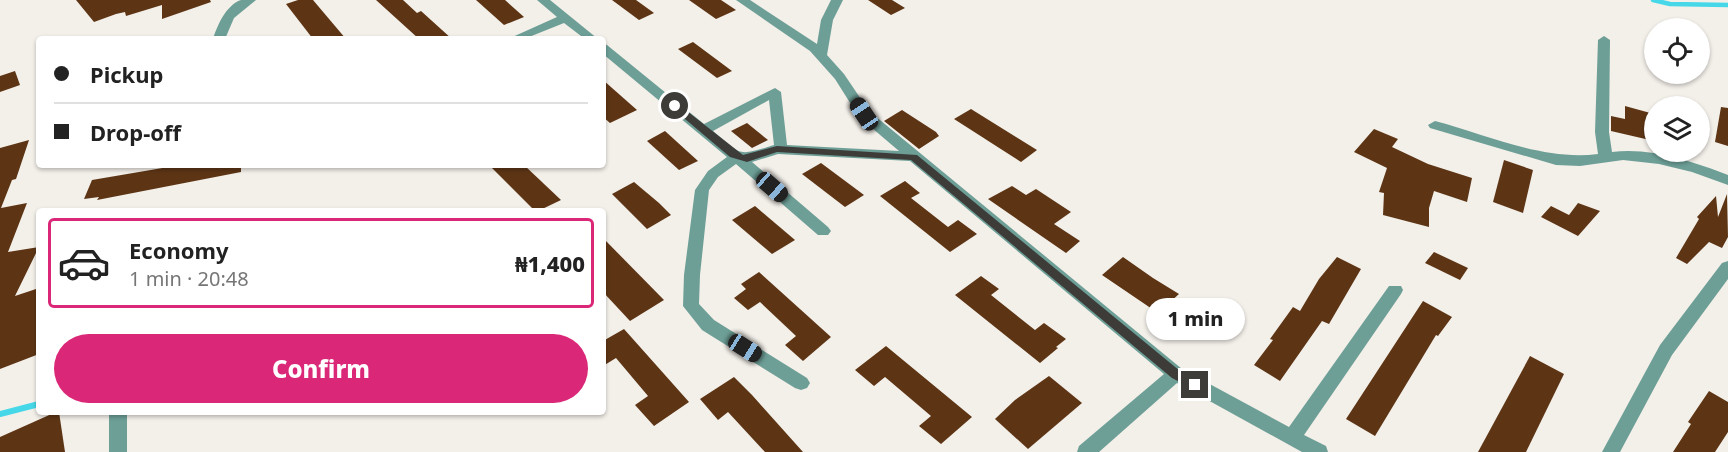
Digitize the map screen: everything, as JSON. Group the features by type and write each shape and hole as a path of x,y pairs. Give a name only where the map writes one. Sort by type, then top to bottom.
{"street":[{"path":"220,36 223,24 231,13 250,0"},
{"path":"543,0 588,36"},
{"path":"742,0 814,48 840,77 864,114 1176,375 1319,452"},
{"path":"821,56 827,20 837,0"},
{"path":"521,36 565,18"},
{"path":"1604,40 1602,132 1606,158"},
{"path":"606,50 737,157 823,231"},
{"path":"704,130 775,92 781,149"},
{"path":"1435,125 1556,160 1580,161 1623,155 1659,159 1696,168 1728,180"},
{"path":"801,384 708,325 691,306 692,275 702,189 707,179 714,171 737,157 747,159 781,149 914,158"},
{"path":"1611,452 1663,355 1687,319 1716,286 1728,267"},
{"path":"1292,437 1395,290"},
{"path":"1086,452 1176,375"},
{"path":"117,415 118,452"}],"building":[{"path":"76,0 210,0 211,2 162,19 162,5 126,16 125,12 116,14 94,22"},
{"path":"298,0 313,0 343,36 311,36 286,4"},
{"path":"376,0 403,0 417,13 421,11 449,36 416,36"},
{"path":"476,0 505,0 524,17 504,25"},
{"path":"612,0 636,0 654,13 639,20"},
{"path":"689,0 721,0 736,10 716,19"},
{"path":"868,0 892,0 905,8 891,15"},
{"path":"693,42 732,71 717,78 678,49"},
{"path":"15,71 20,85 0,92 0,76"},
{"path":"606,83 637,110 610,123 606,120"},
{"path":"1625,106 1644,111 1644,139 1611,131 1611,116 1625,119"},
{"path":"1721,107 1728,108 1728,146 1715,142"},
{"path":"971,109 1037,150 1021,162 954,119"},
{"path":"902,110 939,136 919,149 884,121"},
{"path":"747,123 768,140 752,148 731,131"},
{"path":"1374,129 1398,139 1392,147 1428,164 1472,178 1467,202 1434,191 1429,208 1429,227 1383,215 1384,193 1379,192 1387,168 1354,152"},
{"path":"665,131 698,161 679,170 647,141"},
{"path":"29,140 16,179 12,180 1,208 27,203 8,252 36,247 36,253 15,296 36,289 36,355 0,369 0,148"},
{"path":"1504,160 1533,170 1523,213 1493,202"},
{"path":"821,163 864,195 845,207 802,174"},
{"path":"162,168 241,168 241,172 97,200 99,197 84,199 92,180"},
{"path":"492,168 527,168 561,200 544,208 532,208"},
{"path":"905,181 920,193 911,198 948,227 958,220 977,234 950,252 880,196"},
{"path":"634,182 671,215 647,229 612,194"},
{"path":"1012,186 1026,195 1036,189 1071,212 1054,224 1080,241 1066,253 988,199"},
{"path":"1727,194 1728,237 1722,248 1709,242 1687,264 1676,258 1699,219 1697,217 1716,196 1718,217"},
{"path":"1578,203 1600,211 1578,236 1541,217 1551,206 1569,215"},
{"path":"755,206 795,240 772,254 732,220"},
{"path":"606,241 664,300 630,321 606,295"},
{"path":"1434,252 1468,268 1460,280 1425,263"},
{"path":"1123,257 1179,294 1158,313 1102,275"},
{"path":"1337,257 1361,269 1329,324 1322,321 1280,381 1254,365 1273,340 1270,339 1293,307 1300,311 1319,279"},
{"path":"759,272 831,337 803,361 785,345 796,336 760,302 748,310 734,298 746,289 741,284"},
{"path":"981,276 999,289 991,295 1035,330 1044,323 1066,339 1040,363 955,295"},
{"path":"1423,301 1452,317 1438,336 1436,335 1375,436 1346,419"},
{"path":"624,329 689,402 654,426 635,405 648,396 616,358 606,364 606,339"},
{"path":"886,346 972,417 941,444 919,426 931,416 885,377 874,386 855,370"},
{"path":"1530,356 1564,374 1526,452 1478,452"},
{"path":"1049,376 1082,403 1028,449 995,419 1015,400"},
{"path":"734,377 803,452 765,452 728,412 718,420 700,399"},
{"path":"1709,391 1728,402 1728,432 1715,452 1673,452 1691,424 1688,422"},
{"path":"49,415 59,415 65,452 0,452 0,437"}],"waterway":[{"path":"1653,0 1670,4 1728,5"},
{"path":"0,414 36,405"}],"route":[{"path":"675,106 733,155 741,158 747,159 777,149 914,158 1176,375 1195,385"}]}
